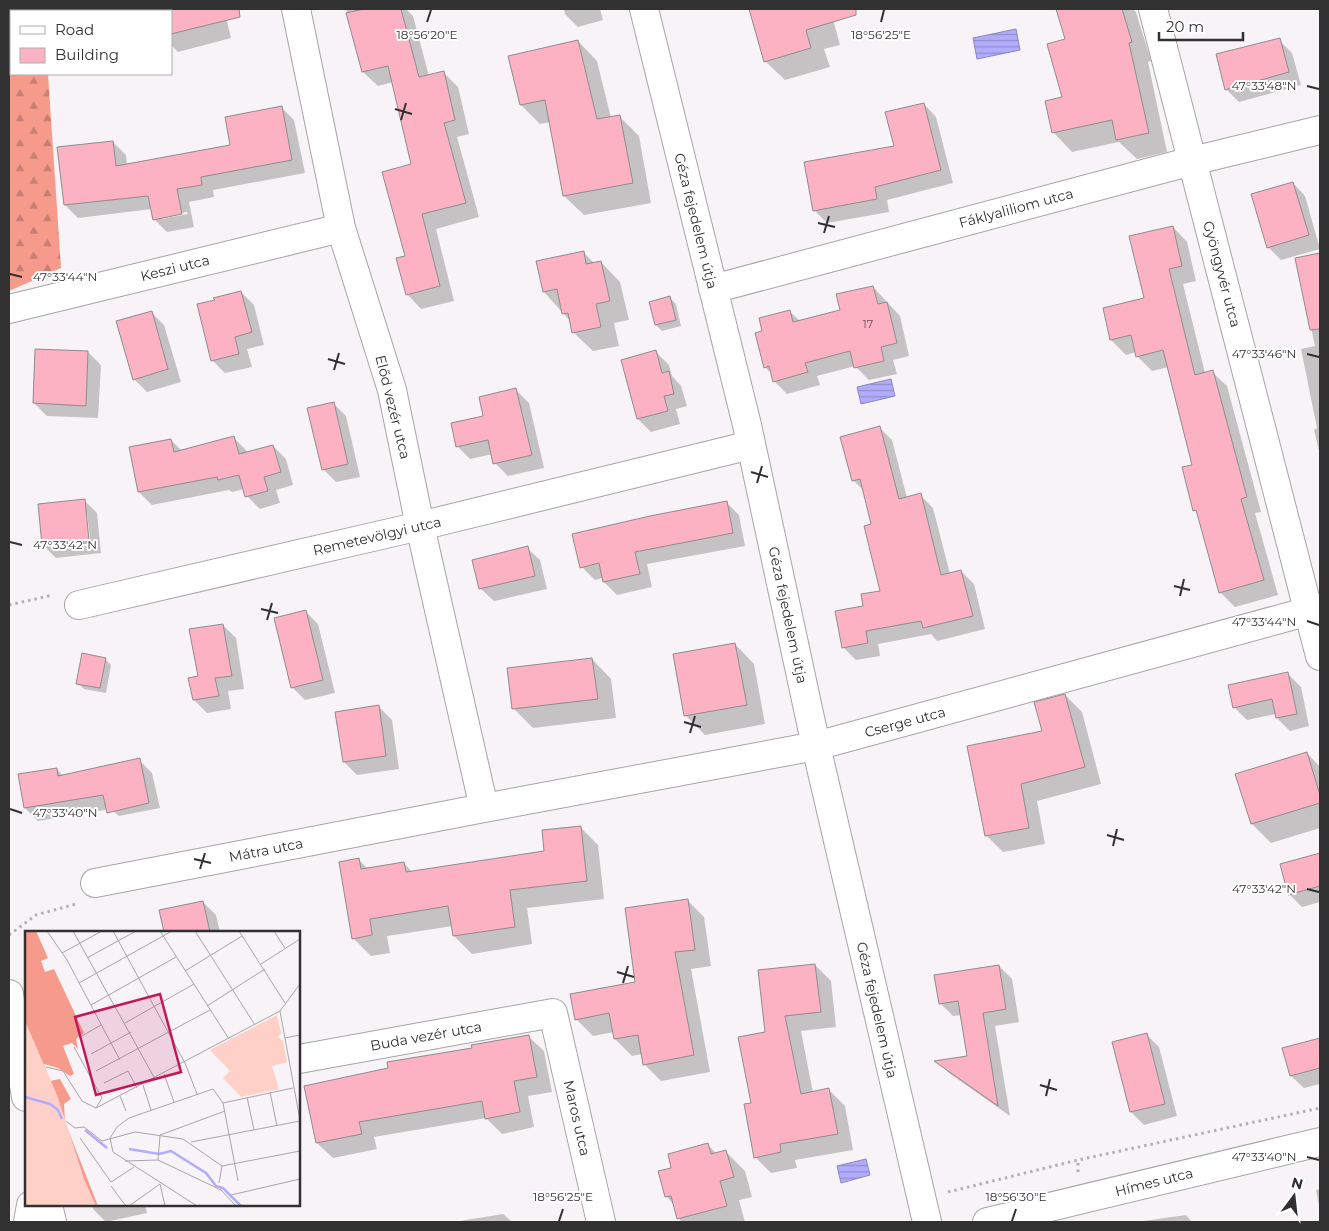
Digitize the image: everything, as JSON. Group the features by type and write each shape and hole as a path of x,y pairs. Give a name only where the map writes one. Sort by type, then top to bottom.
{"street":[{"name":"Előd vezér utca","path":"296,9 341,228 392,390 420,526 484,808"},
{"name":"Géza fejedelem útja","path":"644,9 751,445 816,746 924,1210"},
{"name":"Gyöngyvér utca","path":"1153,9 1192,161 1314,609 1320,656"},
{"name":"Fáklyaliliom utca","path":"713,289 1192,161 1320,130"},
{"name":"Keszi utca","path":"9,309 341,228"},
{"name":"Remetevölgyi utca","path":"79,605 420,526 751,445"},
{"name":"Cserge utca","path":"484,808 816,746 1314,609"},
{"name":"Mátra utca","path":"95,883 484,808"},
{"path":"9,994 25,1091"},
{"name":"Buda vezér utca","path":"300,1059 553,1013"},
{"name":"Maros utca","path":"553,1013 601,1222"},
{"name":"Hímes utca","path":"987,1222 1079,1211 1320,1142"},
{"path":"28,1222 31,1206"},
{"path":"48,1206 52,1222"}],"path":[{"path":"9,605 73,591 79,605"},
{"path":"9,935 36,915 93,899 95,883"},
{"path":"924,1210 1078,1160 1320,1108"}],"green space":[{"path":"9,9 44,9 10,10 10,75 48,75 61,268 9,291"}],"shaded area":[{"path":"1016,29 1020,50 977,59 973,38"},
{"path":"891,379 895,396 861,404 857,387"},
{"path":"866,1159 870,1175 841,1183 837,1166"}],"building":[{"path":"239,9 240,17 172,34 171,10"},
{"path":"364,9 401,9 419,77 444,71 455,120 444,123 466,203 422,214 440,286 406,295 396,258 405,256 382,172 411,164 388,66 362,72 346,13"},
{"path":"749,9 856,9 856,15 806,30 811,48 764,62"},
{"path":"1056,9 1122,9 1132,42 1129,43 1149,133 1116,140 1112,120 1052,133 1045,101 1062,97 1047,44 1065,39"},
{"path":"1280,38 1289,72 1225,90 1216,54"},
{"path":"578,40 597,119 620,115 633,183 563,196 545,100 520,105 508,56"},
{"path":"924,103 941,170 875,187 877,199 813,211 804,162 894,146 885,112"},
{"path":"282,106 292,160 201,177 202,185 177,189 182,214 153,220 148,196 64,205 57,147 113,141 116,166 230,145 225,117"},
{"path":"1293,182 1309,235 1267,248 1251,194"},
{"path":"1173,226 1182,266 1169,269 1195,375 1213,370 1247,497 1241,499 1264,580 1219,593 1196,510 1193,511 1182,467 1192,465 1163,350 1136,357 1131,335 1110,340 1103,308 1144,298 1129,236"},
{"path":"584,251 586,264 601,261 610,301 596,304 601,327 572,333 568,313 562,314 557,289 543,292 536,261"},
{"path":"1320,253 1320,329 1310,330 1295,258"},
{"path":"873,286 878,304 887,302 897,343 881,347 884,361 854,368 850,351 805,363 808,372 773,382 769,366 764,368 755,333 762,331 759,318 790,310 793,322 840,310 836,294"},
{"path":"241,291 252,332 235,337 239,354 211,361 197,304"},
{"path":"670,296 676,320 655,325 649,302"},
{"path":"152,311 168,369 133,380 116,321"},
{"path":"35,349 88,351 86,406 33,403"},
{"path":"656,350 662,373 669,371 674,394 664,396 668,411 637,419 621,360"},
{"path":"516,388 532,455 493,464 488,440 456,447 451,423 483,416 479,397"},
{"path":"334,402 348,464 322,470 307,408"},
{"path":"880,426 899,499 921,493 941,575 961,570 973,616 923,628 921,621 866,631 868,643 842,648 835,611 863,606 861,594 880,591 864,526 871,524 860,479 852,481 840,437"},
{"path":"234,436 239,454 273,445 281,472 264,477 268,491 245,497 239,475 218,480 217,477 138,492 129,447 171,439 174,452"},
{"path":"85,499 89,541 42,545 38,504"},
{"path":"727,501 733,533 635,552 640,574 603,582 599,563 580,568 572,534"},
{"path":"528,546 535,576 479,589 472,560"},
{"path":"306,610 323,680 291,688 274,618"},
{"path":"223,624 232,676 215,678 219,696 193,700 188,678 198,676 189,629"},
{"path":"735,643 747,705 684,716 673,654"},
{"path":"82,653 106,658 100,688 76,684"},
{"path":"592,658 598,699 512,709 507,668"},
{"path":"1288,672 1297,714 1276,718 1272,699 1233,708 1228,685"},
{"path":"1065,694 1085,767 1021,784 1029,828 985,836 967,746 1042,731 1034,702"},
{"path":"379,705 386,756 343,762 335,712"},
{"path":"1307,752 1320,795 1320,803 1251,824 1235,774"},
{"path":"140,758 149,803 107,813 103,795 24,808 18,774 57,768 58,776"},
{"path":"581,826 587,881 510,890 515,927 453,936 448,906 370,919 372,935 352,939 339,862 359,858 361,869 404,862 406,872 544,851 542,830"},
{"path":"1320,853 1320,886 1288,895 1280,864"},
{"path":"688,899 695,950 675,952 694,1055 643,1065 638,1035 614,1039 609,1013 575,1020 570,994 635,982 625,908"},
{"path":"203,901 210,931 164,931 159,910"},
{"path":"815,964 821,1012 785,1016 801,1094 829,1088 838,1134 780,1144 781,1152 754,1158 744,1104 751,1103 738,1037 765,1032 758,970"},
{"path":"999,965 1006,1009 983,1013 998,1106 934,1061 967,1056 958,1001 939,1004 934,975"},
{"path":"1147,1033 1165,1104 1130,1112 1112,1042"},
{"path":"529,1035 537,1077 514,1081 520,1112 485,1119 482,1101 359,1122 362,1134 316,1143 304,1086 388,1068 387,1062 472,1048 471,1045"},
{"path":"1320,1038 1320,1068 1290,1076 1282,1048"},
{"path":"708,1143 711,1154 726,1150 734,1177 720,1181 727,1206 677,1219 671,1196 665,1197 658,1171 671,1168 668,1154"}]}
